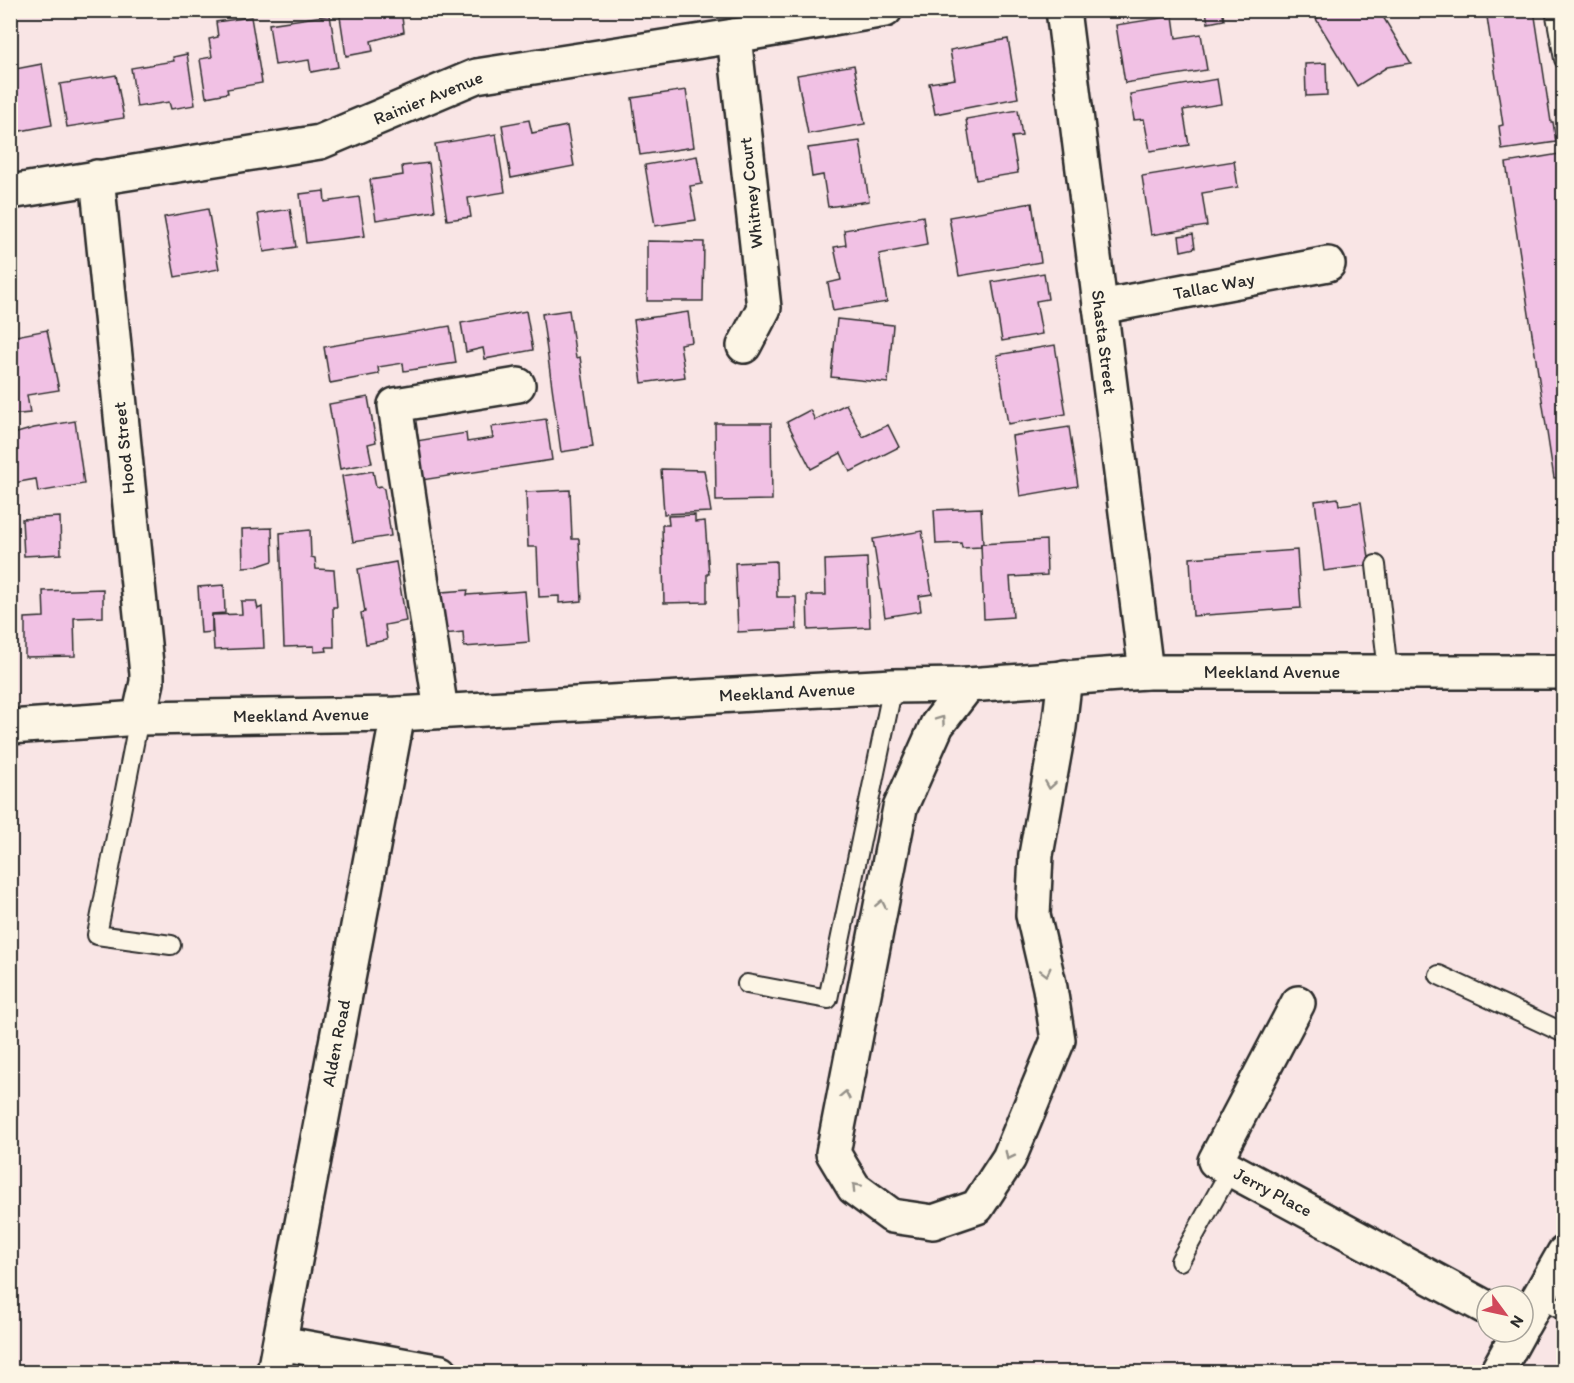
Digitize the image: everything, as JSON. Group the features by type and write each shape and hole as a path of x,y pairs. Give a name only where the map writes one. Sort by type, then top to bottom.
{"street":[{"name":"Rainier Avenue","path":"10,192 320,142 476,76 885,10"},
{"name":"Shasta Street","path":"1063,10 1146,672"},
{"name":"Whitney Court","path":"734,36 764,308 744,346"},
{"name":"Hood Street","path":"97,177 147,674 139,718"},
{"name":"Tallac Way","path":"1100,307 1328,264"},
{"path":"441,711 395,405 518,386"},
{"name":"Meekland Avenue","path":"10,727 139,718 398,714 893,686 968,685 1146,672 1563,672"},
{"path":"968,685 937,725 900,808 833,1153 854,1188 892,1216 933,1222 977,1207 1009,1158 1058,1040 1050,988 1033,915 1036,855 1059,727 1065,677"},
{"name":"Alden Road","path":"277,1358 398,714"},
{"name":"Jerry Place","path":"1298,1003 1215,1161 1475,1301"},
{"path":"1535,1316 1551,1304 1563,1253"},
{"path":"1497,1372 1512,1344"},
{"path":"277,1358 441,1372"}],"lane":[{"path":"1555,10 1563,59"},
{"path":"1376,565 1388,672"},
{"path":"747,984 828,999 893,686"},
{"path":"139,718 97,935 171,945"},
{"path":"1439,975 1563,1033"},
{"path":"1180,1261 1231,1169"}],"building":[{"path":"339,10 401,10 404,32 371,41 373,51 346,56"},
{"path":"449,10 475,10 476,15 450,19"},
{"path":"486,10 515,10 515,12 487,16"},
{"path":"1190,10 1222,10 1224,20 1208,23 1206,11 1191,14"},
{"path":"1330,10 1379,10 1411,63 1387,67 1357,86 1316,19"},
{"path":"1486,10 1534,10 1556,142 1502,150 1499,126 1503,125"},
{"path":"330,15 338,67 311,72 309,60 275,65 269,24"},
{"path":"1173,16 1176,38 1201,34 1207,70 1125,83 1116,25"},
{"path":"251,17 262,83 227,89 228,93 206,97 200,59 212,57 209,39 218,37 216,22"},
{"path":"1008,39 1018,98 935,114 929,83 955,79 950,50"},
{"path":"187,54 195,105 171,109 169,102 137,107 131,68 174,61 173,57"},
{"path":"1326,63 1327,95 1306,96 1305,64"},
{"path":"42,64 52,125 10,133 10,70"},
{"path":"854,65 865,124 808,134 797,75"},
{"path":"116,75 124,118 67,127 60,84"},
{"path":"1217,79 1221,104 1183,110 1189,145 1150,151 1144,119 1134,120 1130,94"},
{"path":"686,90 694,147 640,155 632,98"},
{"path":"1018,110 1022,136 1012,137 1018,173 976,180 966,119"},
{"path":"529,120 532,133 567,126 574,166 511,178 502,125"},
{"path":"496,134 505,192 468,198 471,217 447,220 435,144"},
{"path":"860,141 869,201 828,207 823,175 812,177 808,148"},
{"path":"1559,154 1564,183 1564,251 1560,252 1564,276 1564,477 1554,478 1506,163"},
{"path":"697,156 702,184 690,186 696,220 655,226 645,165"},
{"path":"1234,161 1238,187 1202,193 1207,226 1151,235 1142,176"},
{"path":"429,163 435,211 376,220 370,180 403,175 402,166"},
{"path":"324,191 325,202 359,197 365,236 306,243 300,194"},
{"path":"1032,203 1041,262 959,276 949,217"},
{"path":"208,209 219,269 175,277 164,217"},
{"path":"290,209 296,247 264,252 258,214"},
{"path":"923,216 927,245 879,254 887,302 833,311 828,283 841,280 834,247 846,245 844,230"},
{"path":"1193,234 1195,248 1181,251 1179,236"},
{"path":"647,241 704,242 703,301 647,301"},
{"path":"1044,273 1048,299 1036,301 1042,334 1002,341 992,282"},
{"path":"569,310 576,358 580,357 593,447 561,452 542,314"},
{"path":"526,311 533,350 485,359 483,348 466,352 461,323"},
{"path":"688,312 692,342 680,344 685,377 642,383 634,320"},
{"path":"837,319 893,325 888,383 831,377"},
{"path":"450,326 456,363 404,371 403,363 378,367 379,374 330,383 324,347"},
{"path":"47,330 59,390 27,395 30,413 10,415 10,337"},
{"path":"1055,345 1066,414 1008,424 997,355"},
{"path":"368,397 376,442 368,444 372,463 340,469 329,404"},
{"path":"846,404 863,437 888,425 899,447 850,472 841,453 811,469 787,422 810,410 815,420"},
{"path":"546,419 552,460 422,480 416,441 466,433 467,442 493,438 491,427"},
{"path":"75,421 84,484 38,492 36,479 14,483 10,468 10,435"},
{"path":"715,423 771,423 772,500 716,501"},
{"path":"1069,427 1078,486 1020,496 1012,436"},
{"path":"661,469 704,470 711,512 664,514"},
{"path":"373,471 376,487 381,486 384,489 391,536 353,542 342,476"},
{"path":"570,490 572,539 579,539 582,601 559,603 559,596 539,597 537,547 528,547 526,492"},
{"path":"1338,498 1339,505 1361,502 1370,565 1324,571 1315,501"},
{"path":"981,508 983,544 981,547 962,548 961,543 936,544 934,510"},
{"path":"695,515 695,522 705,521 709,574 707,574 707,602 664,603 662,525 669,525 668,516"},
{"path":"60,517 61,554 24,556 22,519"},
{"path":"272,528 273,561 258,566 243,567 242,529"},
{"path":"310,530 311,557 315,558 316,569 334,570 337,607 333,607 334,647 326,647 327,651 314,652 314,646 284,647 280,533"},
{"path":"922,531 932,594 919,596 921,611 885,617 873,539"},
{"path":"1046,540 1047,575 1010,577 1013,617 984,619 981,544"},
{"path":"1297,550 1301,608 1193,616 1190,558"},
{"path":"867,558 870,627 808,630 807,595 826,595 825,560"},
{"path":"776,561 777,597 796,597 797,629 738,632 735,563"},
{"path":"396,562 406,621 385,625 387,640 366,644 361,613 365,612 358,569"},
{"path":"224,585 225,613 212,614 212,632 201,633 198,587"},
{"path":"103,589 103,617 74,618 75,656 25,657 25,618 44,617 43,591"},
{"path":"468,590 467,595 525,591 529,642 464,647 463,632 444,634 442,592"},
{"path":"241,601 256,601 258,609 262,607 264,648 214,650 212,615 242,614"}]}
